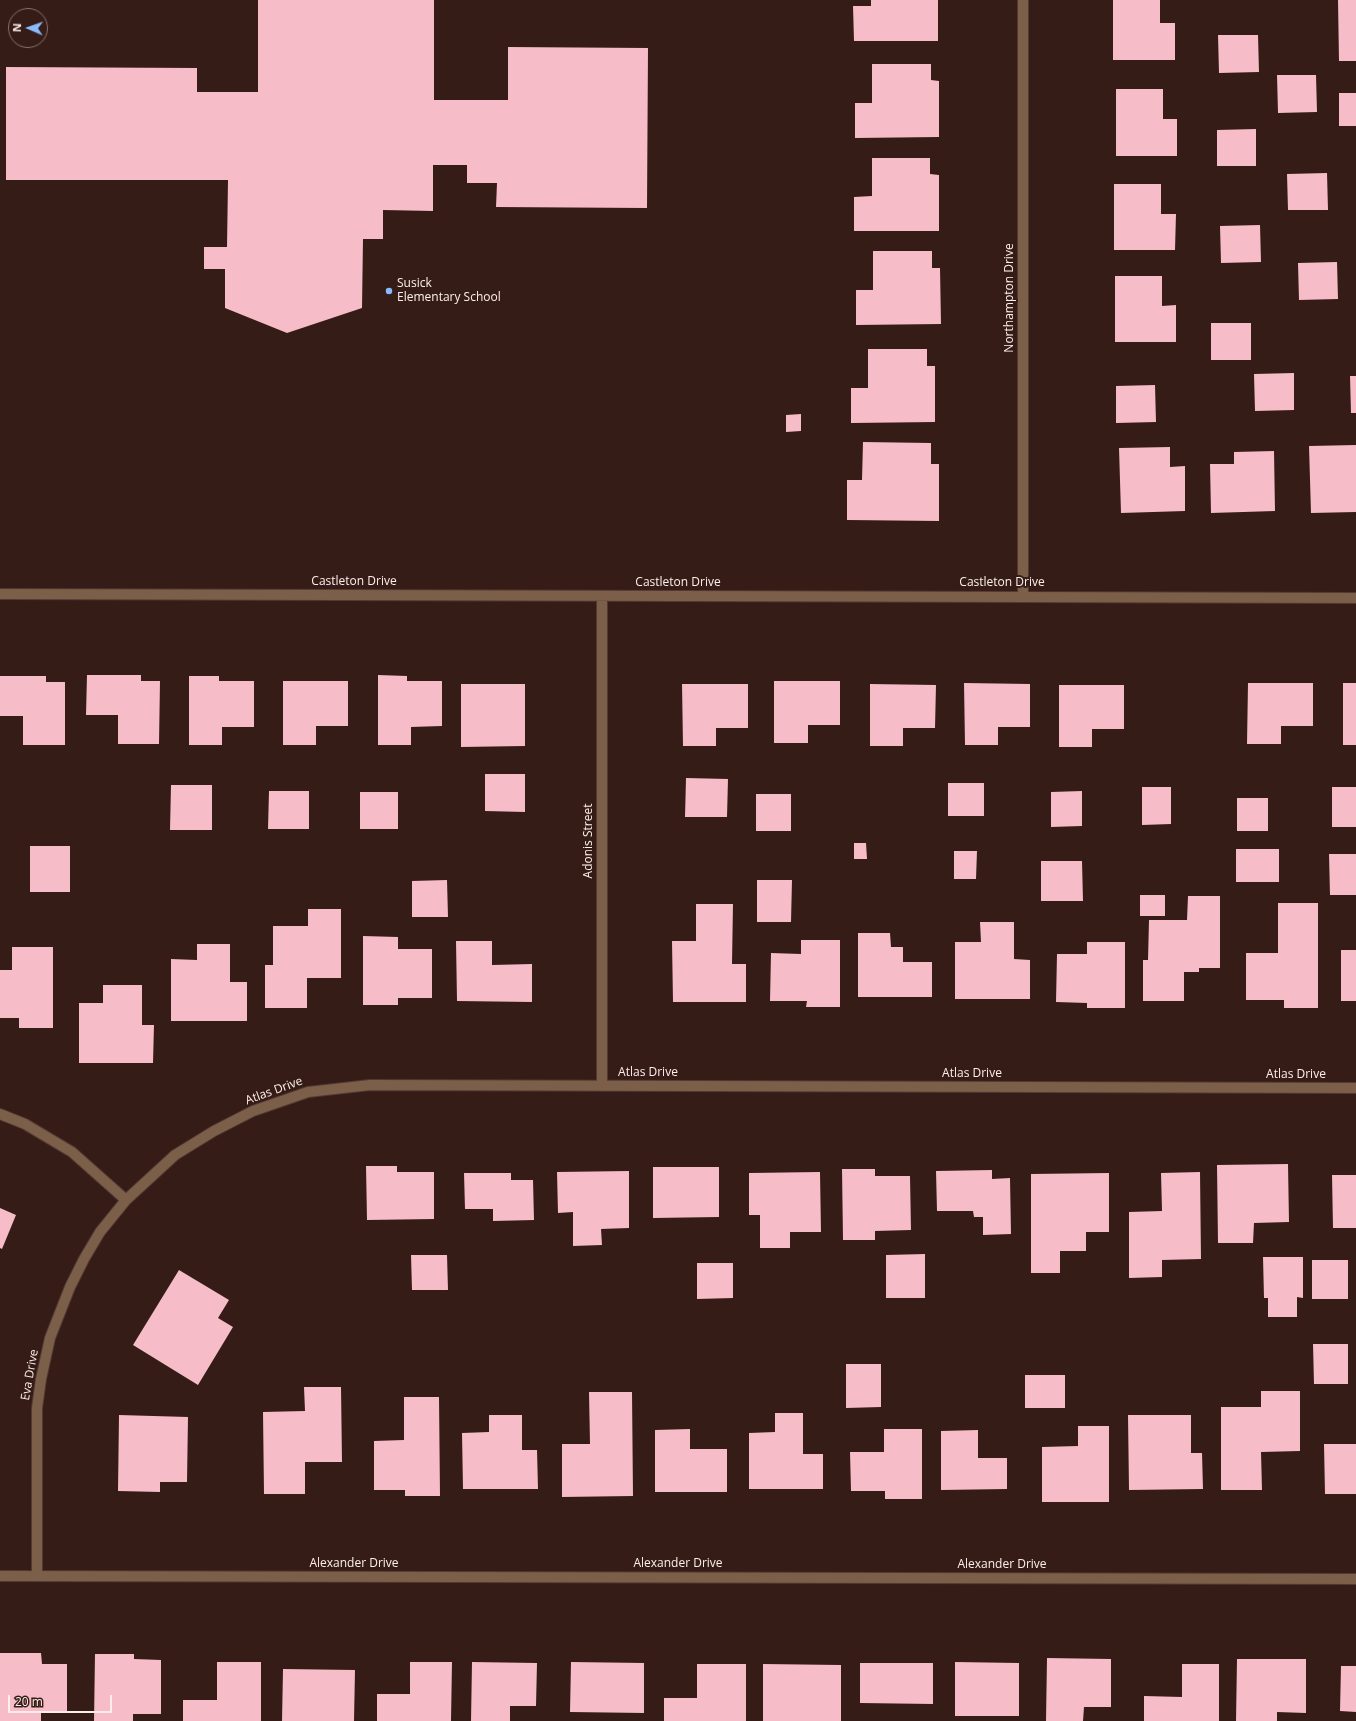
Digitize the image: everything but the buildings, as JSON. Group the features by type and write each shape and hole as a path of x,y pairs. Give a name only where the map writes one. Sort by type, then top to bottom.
{"street":[{"name":"Northampton Drive","path":"1023,0 1023,596"},
{"name":"Castleton Drive","path":"0,594 1356,598"},
{"name":"Adonis Street","path":"602,596 602,1086"},
{"name":"Atlas Drive","path":"126,1200 175,1155 214,1131 253,1111 308,1092 370,1085 1356,1088"},
{"path":"0,1114 25,1124 72,1152 126,1200"},
{"name":"Eva Drive","path":"37,1576 37,1408 41,1379 50,1338 70,1287 84,1259 100,1232 126,1200"},
{"name":"Alexander Drive","path":"0,1576 1356,1579"}],"place":[{"name":"Susick Elementary School","path":"389,291"}]}
